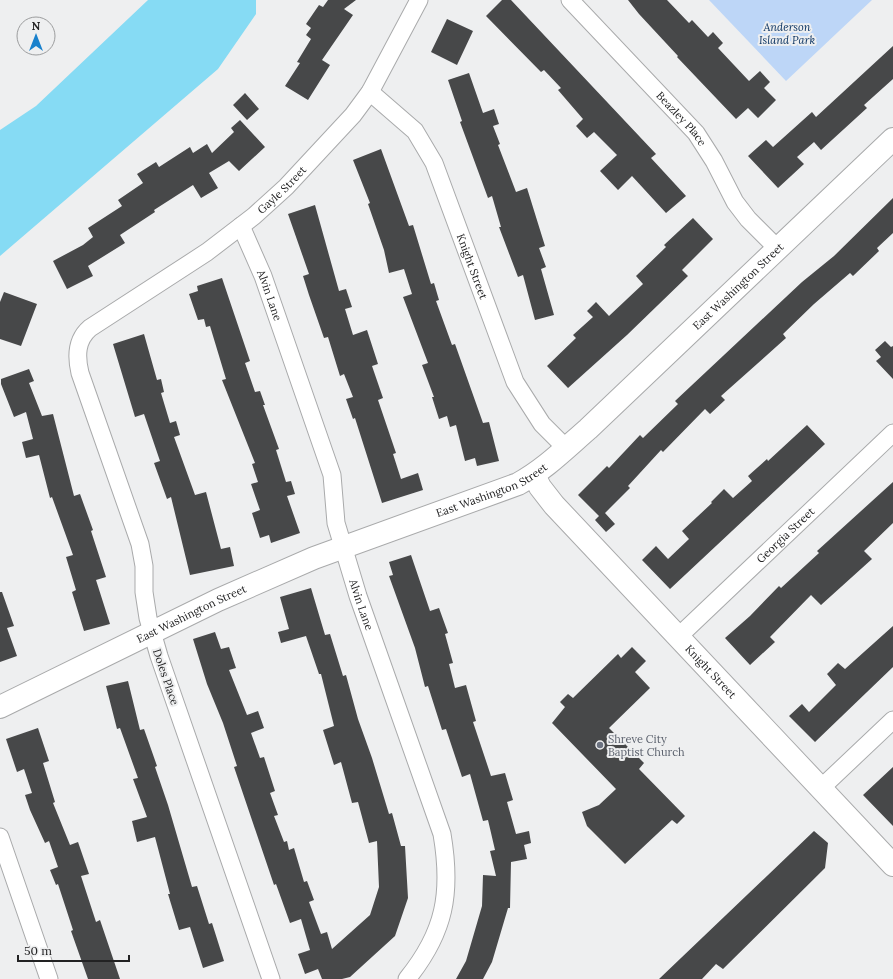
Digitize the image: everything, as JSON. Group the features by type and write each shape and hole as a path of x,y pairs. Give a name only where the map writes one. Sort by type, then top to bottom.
{"street":[{"name":"Gayle Street","path":"90,328 206,252 241,226 286,187 353,115 370,92 419,0"},
{"name":"Beazley Place","path":"570,0 696,133 714,160 735,202 748,219 778,249"},
{"name":"Knight Street","path":"370,92 407,122 422,141 434,163 515,382 542,424 566,448"},
{"name":"East Washington Street","path":"0,707 218,600 343,547 518,484 534,475 566,448 893,139"},
{"name":"Alvin Lane","path":"241,226 263,276 332,475 336,523 358,596 442,834 447,862 447,891 441,919 434,937 420,962 407,979"},
{"name":"Doles Place","path":"90,328 85,332 78,346 77,360 140,544 144,566 144,592 152,632 271,979"},
{"name":"Georgia Street","path":"678,637 893,433"},
{"name":"Knight Street","path":"534,475 540,487 554,505 893,865"},
{"path":"820,789 893,720"},
{"path":"0,837 48,979"}],"green space":[{"name":"Anderson Island Park","path":"709,0 872,0 786,81"}],"shaded area":[{"path":"148,0 256,0 256,14 218,69 0,256 0,130 36,106"}],"building":[{"path":"328,0 356,0 344,9 353,15 322,60 330,65 308,100 285,86 300,63 297,62 311,39 306,35 311,28 306,24 319,5 323,7"},
{"path":"502,0 511,0 656,154 651,158 686,196 666,213 632,176 618,190 600,171 617,155 594,132 587,138 576,126 583,119 558,90 561,88 544,70 541,72 486,16"},
{"path":"628,0 667,0 689,23 692,20 708,37 713,32 723,43 718,48 749,81 760,71 770,82 764,88 776,100 758,118 748,108 736,119 677,57 678,56"},
{"path":"447,19 473,31 457,65 431,52"},
{"path":"893,46 893,79 864,105 867,108 821,150 814,142 797,157 804,164 778,188 748,156 766,140 773,147 812,112 816,117"},
{"path":"469,73 483,113 494,109 499,124 493,126 500,144 498,145 516,192 527,188 545,246 539,248 546,267 541,269 554,315 535,320 523,275 518,277 499,227 501,227 492,196 488,198 460,122 462,121 448,80"},
{"path":"245,93 259,109 247,120 233,105"},
{"path":"240,120 265,147 239,171 229,161 209,173 218,188 201,198 193,185 154,210 155,212 120,235 125,243 88,266 93,276 67,289 53,261 83,245 93,237 88,228 122,206 118,200 143,183 137,174 156,162 159,167 190,147 193,153 207,144 212,153 234,132 231,128"},
{"path":"381,149 409,226 413,225 431,284 434,283 439,300 436,301 452,345 455,344 483,423 489,422 499,461 477,466 475,458 465,461 456,425 450,427 447,416 439,419 432,397 434,397 422,365 428,363 403,297 412,294 404,269 389,273 384,250 368,204 370,203 353,160"},
{"path":"893,198 893,233 877,248 879,251 853,276 850,273 814,304 783,334 786,338 721,396 725,400 710,414 705,409 663,452 661,450 628,486 630,488 605,513 615,524 606,532 595,520 599,516 578,495 607,466 609,468 640,435 643,438 678,404 675,401 802,282 834,256"},
{"path":"315,205 339,291 346,289 352,307 345,309 353,335 367,330 378,364 372,366 383,398 378,400 396,453 393,454 401,479 418,473 423,490 382,503 355,418 353,419 346,399 353,397 344,374 340,376 328,337 324,338 303,276 309,274 288,214"},
{"path":"693,218 713,239 682,270 688,276 627,335 568,388 547,366 576,338 573,335 593,317 587,311 596,302 609,316 643,284 636,276 666,247 664,245"},
{"path":"222,278 250,361 245,363 255,392 260,391 265,405 263,405 279,449 276,450 286,482 291,481 295,494 287,496 300,533 271,543 269,535 260,538 252,513 260,510 251,484 258,482 252,464 255,463 222,380 226,379 210,326 206,327 204,319 198,320 189,294 198,291 197,286"},
{"path":"4,292 37,304 21,346 0,339 0,302"},
{"path":"144,334 157,380 161,379 164,392 161,393 170,423 176,421 180,435 174,437 195,495 206,492 221,549 230,547 234,566 190,575 171,497 167,499 154,463 160,461 144,414 135,417 113,344"},
{"path":"885,341 891,347 893,346 893,379 876,361 881,357 875,350"},
{"path":"29,369 34,381 29,383 42,416 53,414 74,496 80,494 93,530 91,531 106,577 96,580 110,624 84,631 72,592 76,590 66,557 73,555 52,497 50,498 39,455 26,458 22,442 33,439 26,412 14,417 1,384 1,379"},
{"path":"807,425 825,444 670,589 642,560 656,546 668,559 689,539 682,531 712,503 711,502 724,489 733,498 752,481 748,476 767,459 768,461"},
{"path":"893,482 893,523 864,551 872,559 821,605 811,595 770,637 775,642 750,665 725,638 750,616 779,586 781,588 819,553 817,551"},
{"path":"411,555 430,611 439,608 448,633 445,634 453,663 449,664 455,688 466,685 476,721 473,722 491,776 505,773 513,800 507,802 516,834 529,831 531,843 524,845 527,859 511,862 510,908 508,908 492,962 483,979 456,979 466,961 482,906 483,875 496,876 490,851 495,850 488,820 483,821 470,774 462,777 446,729 442,730 428,686 425,687 415,648 389,576 393,575 389,562"},
{"path":"311,588 325,635 330,634 343,676 346,675 358,719 372,758 389,814 392,813 401,846 405,846 408,898 395,936 350,977 342,979 322,979 318,969 305,974 298,954 310,950 301,919 290,923 276,884 274,885 234,767 237,766 223,723 207,684 193,639 215,632 221,649 229,647 236,668 229,670 247,715 258,711 264,728 251,733 260,758 264,757 275,791 270,793 278,815 274,816 284,842 287,841 289,850 294,848 304,882 307,881 314,900 309,902 321,934 327,932 332,949 370,915 379,887 377,841 369,843 358,802 352,803 341,762 334,765 323,730 334,726 321,674 319,674 306,636 281,643 278,632 289,629 280,597"},
{"path":"0,592 2,592 14,626 7,628 17,656 0,662"},
{"path":"893,626 893,667 815,742 789,716 802,704 809,712 836,685 827,674 838,663 845,669"},
{"name":"Shreve City Baptist Church","path":"632,647 646,661 635,672 650,688 609,728 644,763 639,769 685,816 677,824 672,820 625,864 587,826 582,812 599,805 616,789 552,723 565,707 560,702 568,694 573,698 618,654 621,658"},
{"path":"128,681 140,730 144,729 157,766 155,767 168,805 192,887 197,886 209,924 212,923 224,961 203,968 190,927 179,930 168,894 170,894 155,837 137,842 132,821 147,817 133,779 138,778 120,728 117,729 106,686"},
{"path":"38,728 49,761 43,763 55,802 53,803 70,845 78,842 89,874 81,876 96,922 100,920 120,979 88,979 71,931 73,930 58,884 56,885 50,870 58,867 49,841 45,843 30,810 25,795 32,793 24,769 17,772 6,739"},
{"path":"893,767 893,826 863,795"},
{"path":"814,831 828,843 825,868 723,969 716,964 702,979 659,979"}],"place":[{"name":"Shreve City Baptist Church","path":"600,745"}]}
